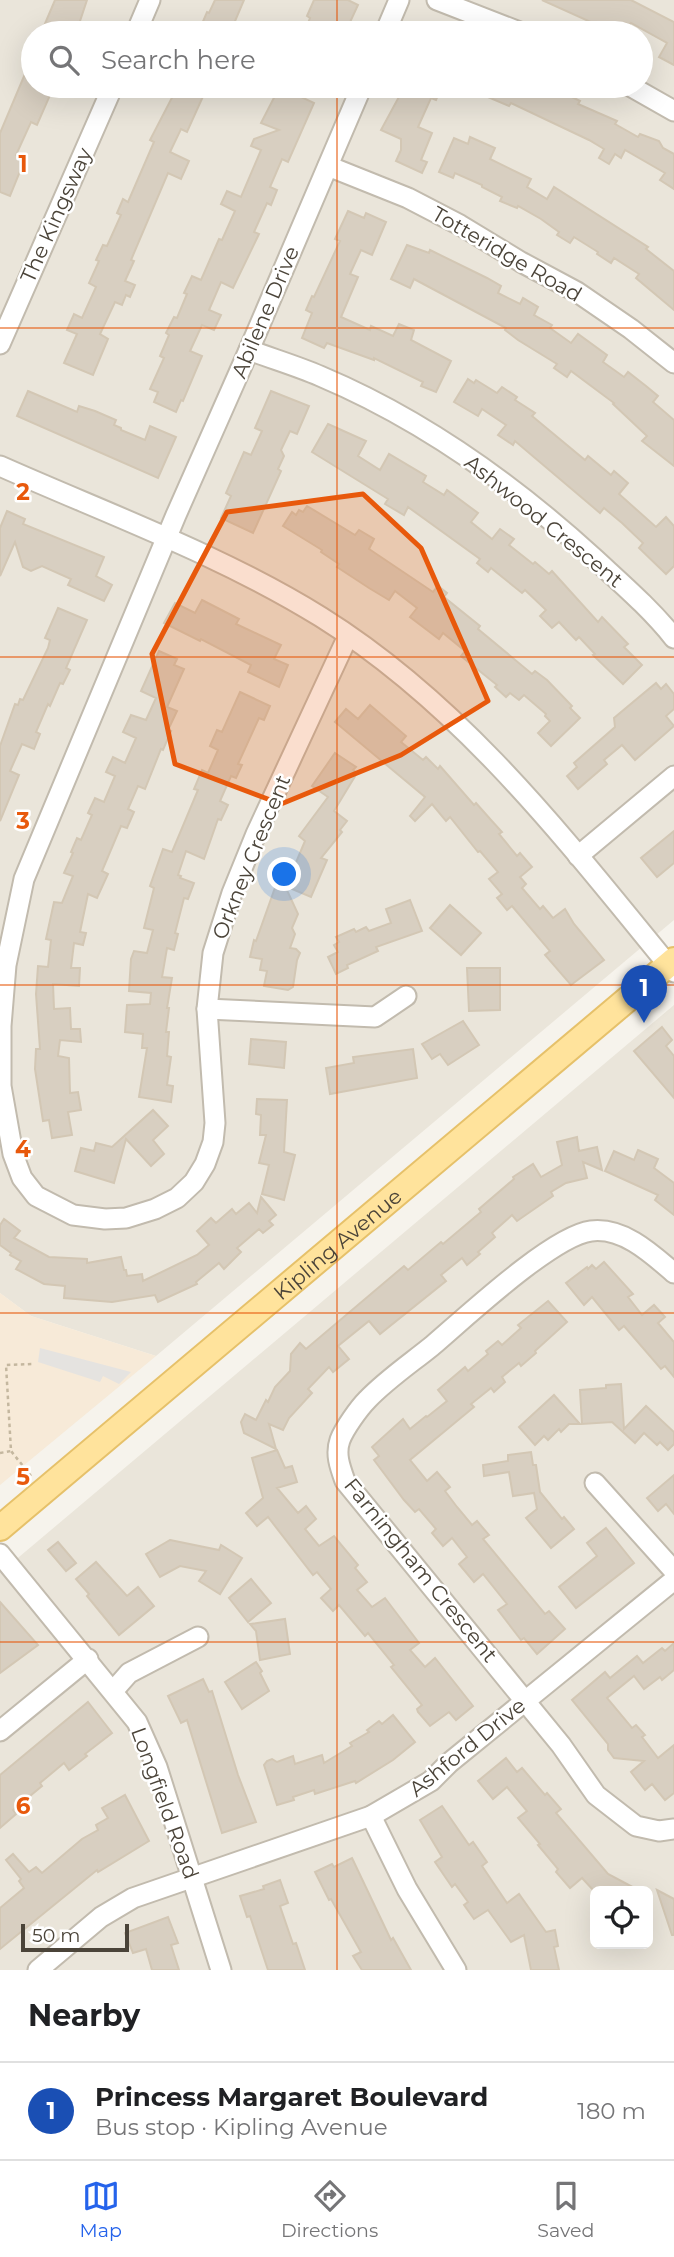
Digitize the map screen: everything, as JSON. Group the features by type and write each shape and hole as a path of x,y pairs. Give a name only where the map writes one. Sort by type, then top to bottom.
{"main road":[{"name":"Kipling Avenue","path":"0,1528 672,966"}],"street":[{"path":"141,21 150,0"},
{"path":"390,21 399,0"},
{"path":"437,0 491,21"},
{"name":"The Kingsway","path":"0,344 108,98"},
{"name":"Abilene Drive","path":"166,538 357,98"},
{"path":"651,98 674,111"},
{"name":"Totteridge Road","path":"328,166 369,180 460,225 577,292 674,363"},
{"name":"Ashwood Crescent","path":"249,350 320,376 437,436 468,457 585,550 643,604 674,638"},
{"path":"0,466 211,558 290,598 348,636 413,685 455,722 538,807 672,966"},
{"name":"Orkney Crescent","path":"166,538 24,879 6,965 1,1026 1,1086 13,1154 22,1178 36,1196 73,1215 105,1219 125,1218 155,1209 177,1198 194,1182 205,1164 213,1142 215,1123 207,1009 213,953 232,893 268,806 348,636"},
{"path":"578,856 674,776"},
{"path":"207,1009 375,1017 406,996"},
{"name":"Farningham Crescent","path":"674,1273 649,1252 617,1234 588,1231 568,1239 534,1261 366,1401 341,1438 337,1453 345,1481 526,1701 596,1795 636,1826 659,1831 674,1829"},
{"path":"595,1483 674,1571"},
{"name":"Longfield Road","path":"0,1554 138,1722 221,1970"},
{"name":"Ashford Drive","path":"38,1970 115,1907 133,1898 371,1816 431,1781 449,1763 674,1580"},
{"path":"114,1690 129,1674 198,1637"},
{"path":"0,1731 88,1659"},
{"path":"371,1816 407,1889 456,1970"}],"path":[{"path":"32,1364 6,1366 11,1451 43,1492"},
{"path":"0,1452 11,1451"}],"highlighted area":[{"path":"363,494 421,548 488,701 401,755 281,804 175,764 152,654 227,512"}],"shaded area":[{"path":"0,0 674,0 674,920 156,1356 31,1316 0,1293"},
{"path":"674,1005 674,1970 0,1970 0,1573"},
{"path":"0,1293 31,1316 156,1356 0,1485"},
{"path":"40,1348 131,1372 119,1384 103,1376 100,1382 38,1362"}],"building":[{"path":"55,0 87,0 80,21 46,21"},
{"path":"215,0 244,0 235,21 203,21 207,12 209,13"},
{"path":"314,0 348,0 358,5 351,21 309,21 310,18 307,16"},
{"path":"542,0 631,0 674,22 674,65 659,57 667,43 653,35 653,21 588,21"},
{"path":"21,83 21,98 49,98 37,125 31,122 16,155 25,159 10,196 0,192 0,133"},
{"path":"172,98 202,98 187,132 181,129 170,152 189,161 181,179 168,173 131,260 134,261 125,281 135,285 130,297 126,295 122,305 115,302 100,334 108,339 93,375 64,363 77,334 67,330 74,314 82,318 96,287 89,283 99,261 96,260 103,245 107,246 121,215 117,213 123,199 128,202 154,142 150,140"},
{"path":"274,98 303,98 314,103 288,162 282,159 270,187 277,190 271,205 267,203 254,232 259,234 233,288 221,282 209,310 221,315 214,330 202,325 190,351 202,356 176,412 154,402 158,392 150,389 164,358 160,356 169,335 166,333 174,317 177,318 192,276 201,280 219,239 222,240 235,211 221,204 227,191 241,197 261,150 251,146 254,139 279,130 261,123"},
{"path":"398,98 431,98 418,127 432,133 421,160 427,162 422,173 396,161 401,150 401,139 381,130"},
{"path":"490,98 574,98 580,101 578,104 617,121 615,124 638,137 640,134 659,141 663,148 674,154 674,189 660,180 665,173 625,150 621,158 615,154 609,164 599,158 604,149 589,140 511,103 509,106"},
{"path":"470,137 495,148 490,159 531,179 527,187 547,199 554,187 648,247 646,249 674,271 674,310 636,278 639,274 614,258 611,263 574,237 570,243 557,235 559,232 541,219 518,206 517,208 500,201 502,197 482,185 455,173 453,178 439,172 454,138 468,144"},
{"path":"348,211 364,218 366,213 386,222 372,255 361,250 350,274 358,277 341,317 370,330 371,326 393,336 399,324 414,330 411,340 451,361 436,392 421,386 423,382 374,358 327,343 324,348 302,338 312,313 306,310 340,241 335,239"},
{"path":"407,245 429,253 430,250 487,278 501,286 498,293 520,304 523,298 538,307 534,315 552,325 550,328 571,343 578,334 607,355 603,362 624,377 628,372 646,386 658,396 653,402 674,420 674,466 642,441 647,436 614,403 571,371 567,377 554,368 557,364 518,340 505,330 506,328 414,279 410,288 391,279"},
{"path":"468,379 474,383 476,380 497,393 502,387 517,397 515,400 535,413 532,416 585,460 588,456 611,475 614,471 628,483 619,494 656,527 666,517 674,526 674,566 666,574 639,548 643,543 604,508 600,513 515,441 513,445 498,435 506,425 482,409 478,416 454,402"},
{"path":"28,391 77,412 79,406 95,411 116,420 114,425 121,430 145,440 150,426 176,437 158,478 17,416"},
{"path":"271,391 309,406 297,434 290,431 281,450 284,456 278,469 281,471 253,533 221,518 231,496 226,493 244,452 251,455 262,431 255,428"},
{"path":"328,424 366,441 358,456 380,470 389,454 426,476 423,482 444,495 447,490 478,513 471,522 492,539 500,529 514,539 509,545 549,574 552,571 598,622 602,617 628,644 624,647 642,665 623,684 579,637 576,640 559,622 552,628 540,616 546,610 525,590 522,593 491,568 488,572 477,563 480,559 408,507 404,515 385,504 388,499 312,452"},
{"path":"307,506 355,535 359,530 374,539 369,549 433,592 438,586 447,593 444,597 480,626 478,629 532,674 535,671 547,680 580,718 551,746 538,733 550,721 546,714 524,695 519,700 510,693 506,697 495,687 497,685 461,656 465,651 443,633 439,639 410,617 417,608 395,591 389,600 337,567 339,564 321,552 322,550 283,526 292,512 296,515 299,510 303,512"},
{"path":"7,511 25,519 23,524 104,557 96,576 112,585 104,601 68,585 71,579 42,566 31,571 23,567 15,542 0,576 0,528"},
{"path":"202,600 239,619 236,624 281,645 274,659 288,665 279,687 248,672 251,665 164,623 175,603 195,613"},
{"path":"58,608 87,620 66,668 70,670 63,684 60,683 50,706 48,704 36,732 40,734 34,749 22,744 10,771 19,775 0,821 0,746 15,704 18,705 20,699 23,700 48,648 50,640 45,638"},
{"path":"159,651 177,659 174,665 184,669 167,707 177,711 168,730 171,731 145,789 138,786 128,809 134,812 127,828 121,826 102,871 108,874 97,898 88,894 80,932 86,933 83,945 74,943 71,968 80,968 79,986 53,984 54,1009 70,1008 71,1029 80,1029 81,1042 60,1040 58,1056 69,1058 70,1093 78,1092 81,1110 68,1112 72,1135 52,1138 49,1120 43,1121 35,1069 36,1049 40,1049 36,994 38,966 48,967 51,940 46,939 54,902 62,903 73,876 64,873 77,838 81,840 92,815 88,813 95,798 104,802 115,776 106,772 113,757 125,763 136,738 123,732 131,715 146,720 156,698 141,691"},
{"path":"656,683 661,689 666,684 674,694 674,709 666,716 674,726 635,760 622,745 604,760 607,764 578,789 567,776 577,767 574,763 615,727 614,718"},
{"path":"240,692 270,706 264,720 259,718 238,764 242,765 236,778 231,776 220,801 228,805 221,820 218,819 204,859 186,851 178,875 194,883 188,899 184,898 175,933 178,934 174,950 167,948 162,977 172,978 166,1032 169,1032 167,1056 171,1057 167,1085 173,1086 171,1102 139,1097 147,1048 142,1048 143,1034 125,1032 127,1005 150,1004 151,993 129,991 131,959 134,951 147,953 153,930 144,928 154,888 150,886 163,849 172,852 198,790 194,789 202,770 208,773 218,750 210,746 217,730 222,732"},
{"path":"370,705 406,736 401,742 423,760 426,757 438,769 440,766 502,832 499,834 517,856 520,853 532,867 520,877 526,884 522,888 540,909 543,906 553,918 565,909 604,960 571,985 545,955 550,951 512,906 507,910 497,898 502,894 489,879 498,872 450,817 446,821 432,804 415,821 410,816 425,797 335,722 346,709 358,719"},
{"path":"335,753 356,767 353,770 357,773 334,811 347,821 340,830 342,832 321,858 327,860 311,897 285,886 298,914 292,928 295,934 290,948 300,953 293,987 288,990 264,986 267,971 260,970 262,959 250,957 254,940 256,941 282,868 292,872 305,841 299,836 328,797 312,786"},
{"path":"674,831 674,863 657,877 641,858"},
{"path":"410,900 422,931 376,947 378,951 347,965 348,968 336,974 328,957 338,952 334,945 339,942 336,937 354,929 356,932 366,927 369,931 391,923 386,909"},
{"path":"450,905 481,933 461,955 430,928"},
{"path":"467,968 500,968 500,1010 469,1011"},
{"path":"463,1021 479,1045 448,1065 440,1054 432,1059 422,1044"},
{"path":"662,1027 672,1040 666,1046 674,1056 674,1098 634,1051"},
{"path":"251,1039 286,1042 284,1068 249,1064"},
{"path":"413,1049 417,1078 330,1094 326,1068 354,1063 353,1057"},
{"path":"257,1099 287,1100 284,1152 295,1155 284,1200 262,1194 269,1165 259,1163 266,1135 260,1135 261,1115 256,1114"},
{"path":"153,1110 168,1126 153,1140 164,1154 151,1166 126,1139 114,1183 75,1171 81,1148 94,1151 96,1143 112,1147"},
{"path":"577,1137 579,1151 597,1147 602,1170 583,1162 587,1178 566,1183 551,1192 553,1196 517,1221 512,1215 492,1233 495,1237 478,1252 480,1254 467,1265 462,1258 441,1275 446,1281 380,1334 369,1321 338,1346 349,1359 333,1372 329,1367 308,1389 312,1393 289,1418 283,1430 269,1424 276,1449 244,1433 241,1422 245,1414 256,1420 275,1387 290,1371 291,1354 300,1343 306,1349 404,1266 408,1270 441,1242 443,1244 481,1212 479,1209 514,1179 513,1177 533,1164 541,1177 562,1165 557,1142"},
{"path":"638,1150 658,1159 654,1168 674,1183 674,1215 655,1200 658,1195 605,1171 614,1151 634,1160"},
{"path":"261,1197 276,1215 269,1221 273,1225 263,1233 259,1229 237,1248 241,1252 224,1269 219,1263 196,1282 197,1284 158,1302 155,1295 112,1302 64,1298 65,1286 44,1284 16,1269 21,1261 0,1245 0,1225 4,1219 20,1231 14,1238 49,1257 87,1259 87,1263 121,1257 127,1276 142,1274 143,1281 197,1255 209,1245 197,1231 211,1218 216,1223 232,1209 236,1214 249,1203 257,1213"},
{"path":"604,1262 633,1294 628,1297 642,1315 654,1305 665,1317 658,1323 674,1342 674,1377 665,1366 661,1369 624,1326 619,1330 592,1297 584,1305 566,1283 587,1267 588,1269 592,1265 596,1269"},
{"path":"548,1301 567,1322 521,1366 519,1363 502,1377 505,1382 494,1392 491,1388 471,1404 474,1407 410,1460 427,1481 437,1472 450,1487 445,1491 457,1507 472,1525 477,1521 489,1535 483,1539 545,1614 549,1611 565,1629 537,1654 524,1638 521,1640 498,1610 507,1604 483,1574 474,1582 459,1564 467,1557 452,1538 443,1546 432,1533 436,1529 419,1509 415,1512 404,1500 374,1460 379,1456 372,1447 403,1419 410,1429 447,1401 438,1390 465,1367 468,1371 488,1354 486,1351 498,1341 502,1345 521,1328 518,1325"},
{"path":"621,1384 624,1429 646,1406 674,1432 674,1444 668,1450 660,1442 657,1445 644,1433 635,1443 612,1422 582,1424 580,1390"},
{"path":"554,1395 580,1424 569,1424 548,1440 544,1436 535,1445 519,1427"},
{"path":"277,1450 285,1468 292,1466 297,1482 277,1488 298,1513 306,1506 316,1519 305,1529 319,1546 334,1536 358,1565 355,1568 367,1582 357,1590 372,1607 385,1598 419,1643 410,1650 425,1667 435,1658 473,1706 456,1720 449,1712 430,1726 418,1712 417,1709 422,1705 368,1633 365,1636 339,1605 333,1611 321,1598 331,1589 317,1572 313,1575 268,1517 257,1526 246,1513 263,1498 252,1458"},
{"path":"531,1452 540,1492 574,1529 551,1548 526,1518 537,1509 534,1493 513,1496 509,1472 484,1476 483,1465 508,1461 508,1455"},
{"path":"674,1475 674,1514 666,1504 658,1511 647,1498"},
{"path":"606,1528 634,1563 576,1608 559,1587 597,1556 587,1543"},
{"path":"170,1540 219,1550 221,1545 242,1558 220,1594 199,1581 206,1571 180,1566 160,1577 146,1554"},
{"path":"58,1542 76,1563 66,1571 48,1550"},
{"path":"96,1562 127,1596 138,1587 154,1606 119,1635 76,1579"},
{"path":"251,1579 271,1603 248,1622 229,1598"},
{"path":"0,1602 38,1645 0,1673"},
{"path":"285,1619 290,1654 260,1660 256,1631 250,1624"},
{"path":"674,1643 674,1670 662,1680 660,1677 644,1689 634,1676 607,1698 632,1728 636,1725 645,1735 642,1737 658,1758 674,1745 674,1793 665,1800 652,1784 645,1790 631,1772 644,1761 614,1758 608,1750 608,1744 572,1700 605,1672 610,1678 637,1656 643,1663 662,1648 665,1651"},
{"path":"256,1662 269,1691 242,1709 225,1682"},
{"path":"203,1679 209,1692 212,1691 256,1822 222,1833 187,1720 181,1723 168,1696"},
{"path":"88,1702 112,1733 69,1770 64,1763 40,1783 42,1786 13,1810 16,1814 0,1828 0,1775"},
{"path":"393,1715 415,1742 393,1760 356,1783 355,1781 315,1794 314,1790 277,1805 264,1765 267,1761 272,1759 277,1762 293,1756 295,1764 322,1755 324,1763 352,1746 350,1743 369,1732 367,1730 379,1721 382,1724"},
{"path":"506,1758 517,1772 522,1768 561,1809 556,1813 608,1874 631,1886 590,1887 582,1878 570,1888 556,1872 558,1869 538,1845 540,1844 518,1818 527,1811 507,1787 493,1799 478,1781"},
{"path":"125,1795 149,1841 98,1872 97,1870 0,1949 0,1908 24,1888 19,1881 21,1879 6,1860 13,1854 29,1872 36,1867 42,1873 82,1839 98,1830 96,1825 108,1818 102,1808"},
{"path":"442,1806 469,1845 473,1842 487,1862 482,1866 507,1903 519,1894 546,1932 555,1930 558,1946 554,1947 559,1970 531,1970 524,1935 511,1942 488,1910 474,1919 464,1905 468,1902 455,1884 452,1887 435,1862 442,1857 420,1820"},
{"path":"352,1858 391,1940 393,1938 411,1970 362,1970 353,1956 361,1952 315,1872"},
{"path":"280,1880 288,1903 280,1906 305,1970 268,1970 250,1916 247,1917 240,1896 264,1889 263,1886"},
{"path":"657,1890 674,1899 674,1935 672,1935"},
{"path":"168,1917 178,1943 171,1945 179,1970 152,1970 146,1949 133,1953 125,1933"}],"place":[{"name":"Princess Margaret Boulevard","path":"644,1023"}]}
